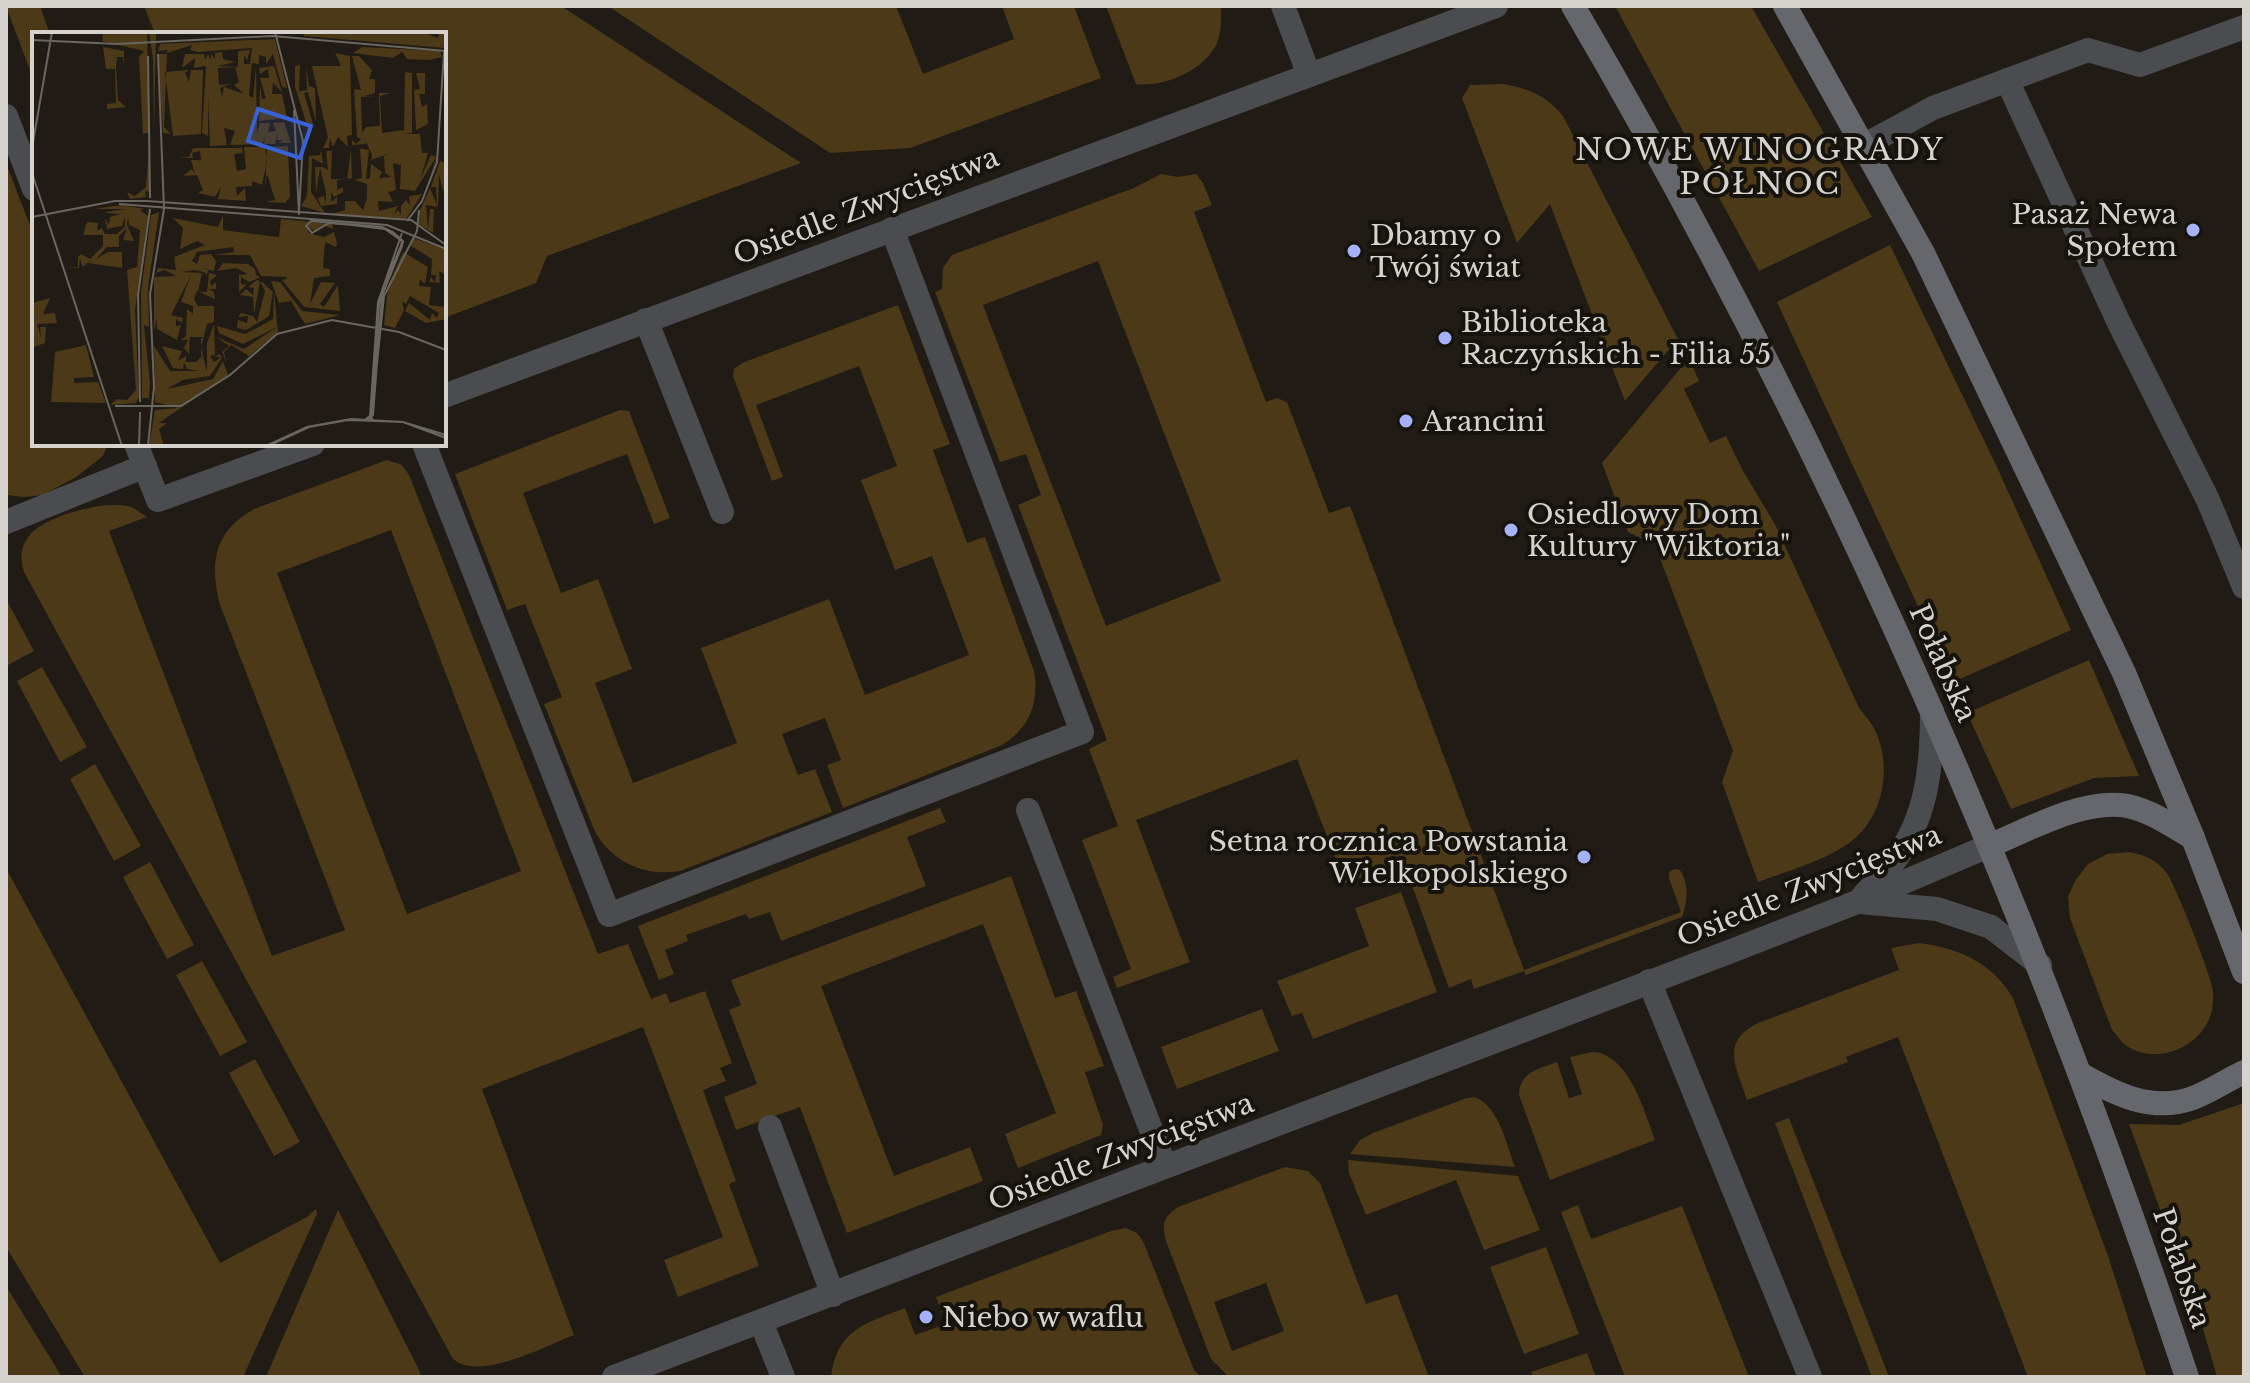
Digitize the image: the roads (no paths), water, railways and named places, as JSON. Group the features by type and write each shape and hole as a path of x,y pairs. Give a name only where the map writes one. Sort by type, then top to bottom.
{"street":[{"path":"1283,6 1309,75"},
{"name":"Osiedle Zwycięstwa","path":"446,395 1496,6"},
{"name":"Połabska","path":"1573,6 1648,133 1794,413 1932,711 2040,965 2187,1377"},
{"path":"1785,6 1923,253 2124,673 2193,838 2244,972"},
{"path":"1863,146 1933,108 2088,50 2140,65 2244,27"},
{"path":"2007,80 2119,323 2208,500 2244,587"},
{"path":"6,116 32,184"},
{"path":"425,446 609,915 1082,732 892,229"},
{"path":"646,320 722,512"},
{"path":"6,522 140,455 158,500 307,446"},
{"path":"1857,902 1897,858 1923,806 1932,762 1932,711"},
{"path":"1991,845 2078,810 2121,805 2158,817 2193,838"},
{"path":"1028,810 1165,1166"},
{"name":"Osiedle Zwycięstwa","path":"614,1377 1857,902 1991,845"},
{"path":"1857,902 1937,909 1991,927 2040,965"},
{"path":"1649,981 1810,1377"},
{"path":"2080,1074 2115,1094 2153,1104 2192,1099 2244,1072"},
{"path":"770,1127 833,1295"},
{"path":"761,1322 783,1377"}],"place":[{"name":"Pasaż Newa Społem","path":"2193,230"},
{"name":"Dbamy o Twój świat","path":"1354,251"},
{"name":"Biblioteka Raczyńskich - Filia 55","path":"1445,338"},
{"name":"Arancini","path":"1406,421"},
{"name":"Osiedlowy Dom Kultury \"Wiktoria\"","path":"1511,530"},
{"name":"Setna rocznica Powstania Wielkopolskiego","path":"1584,857"},
{"name":"Niebo w waflu","path":"926,1317"}],"district":[{"name":"NOWE WINOGRADY PÓŁNOC","path":"1760,166"}]}
